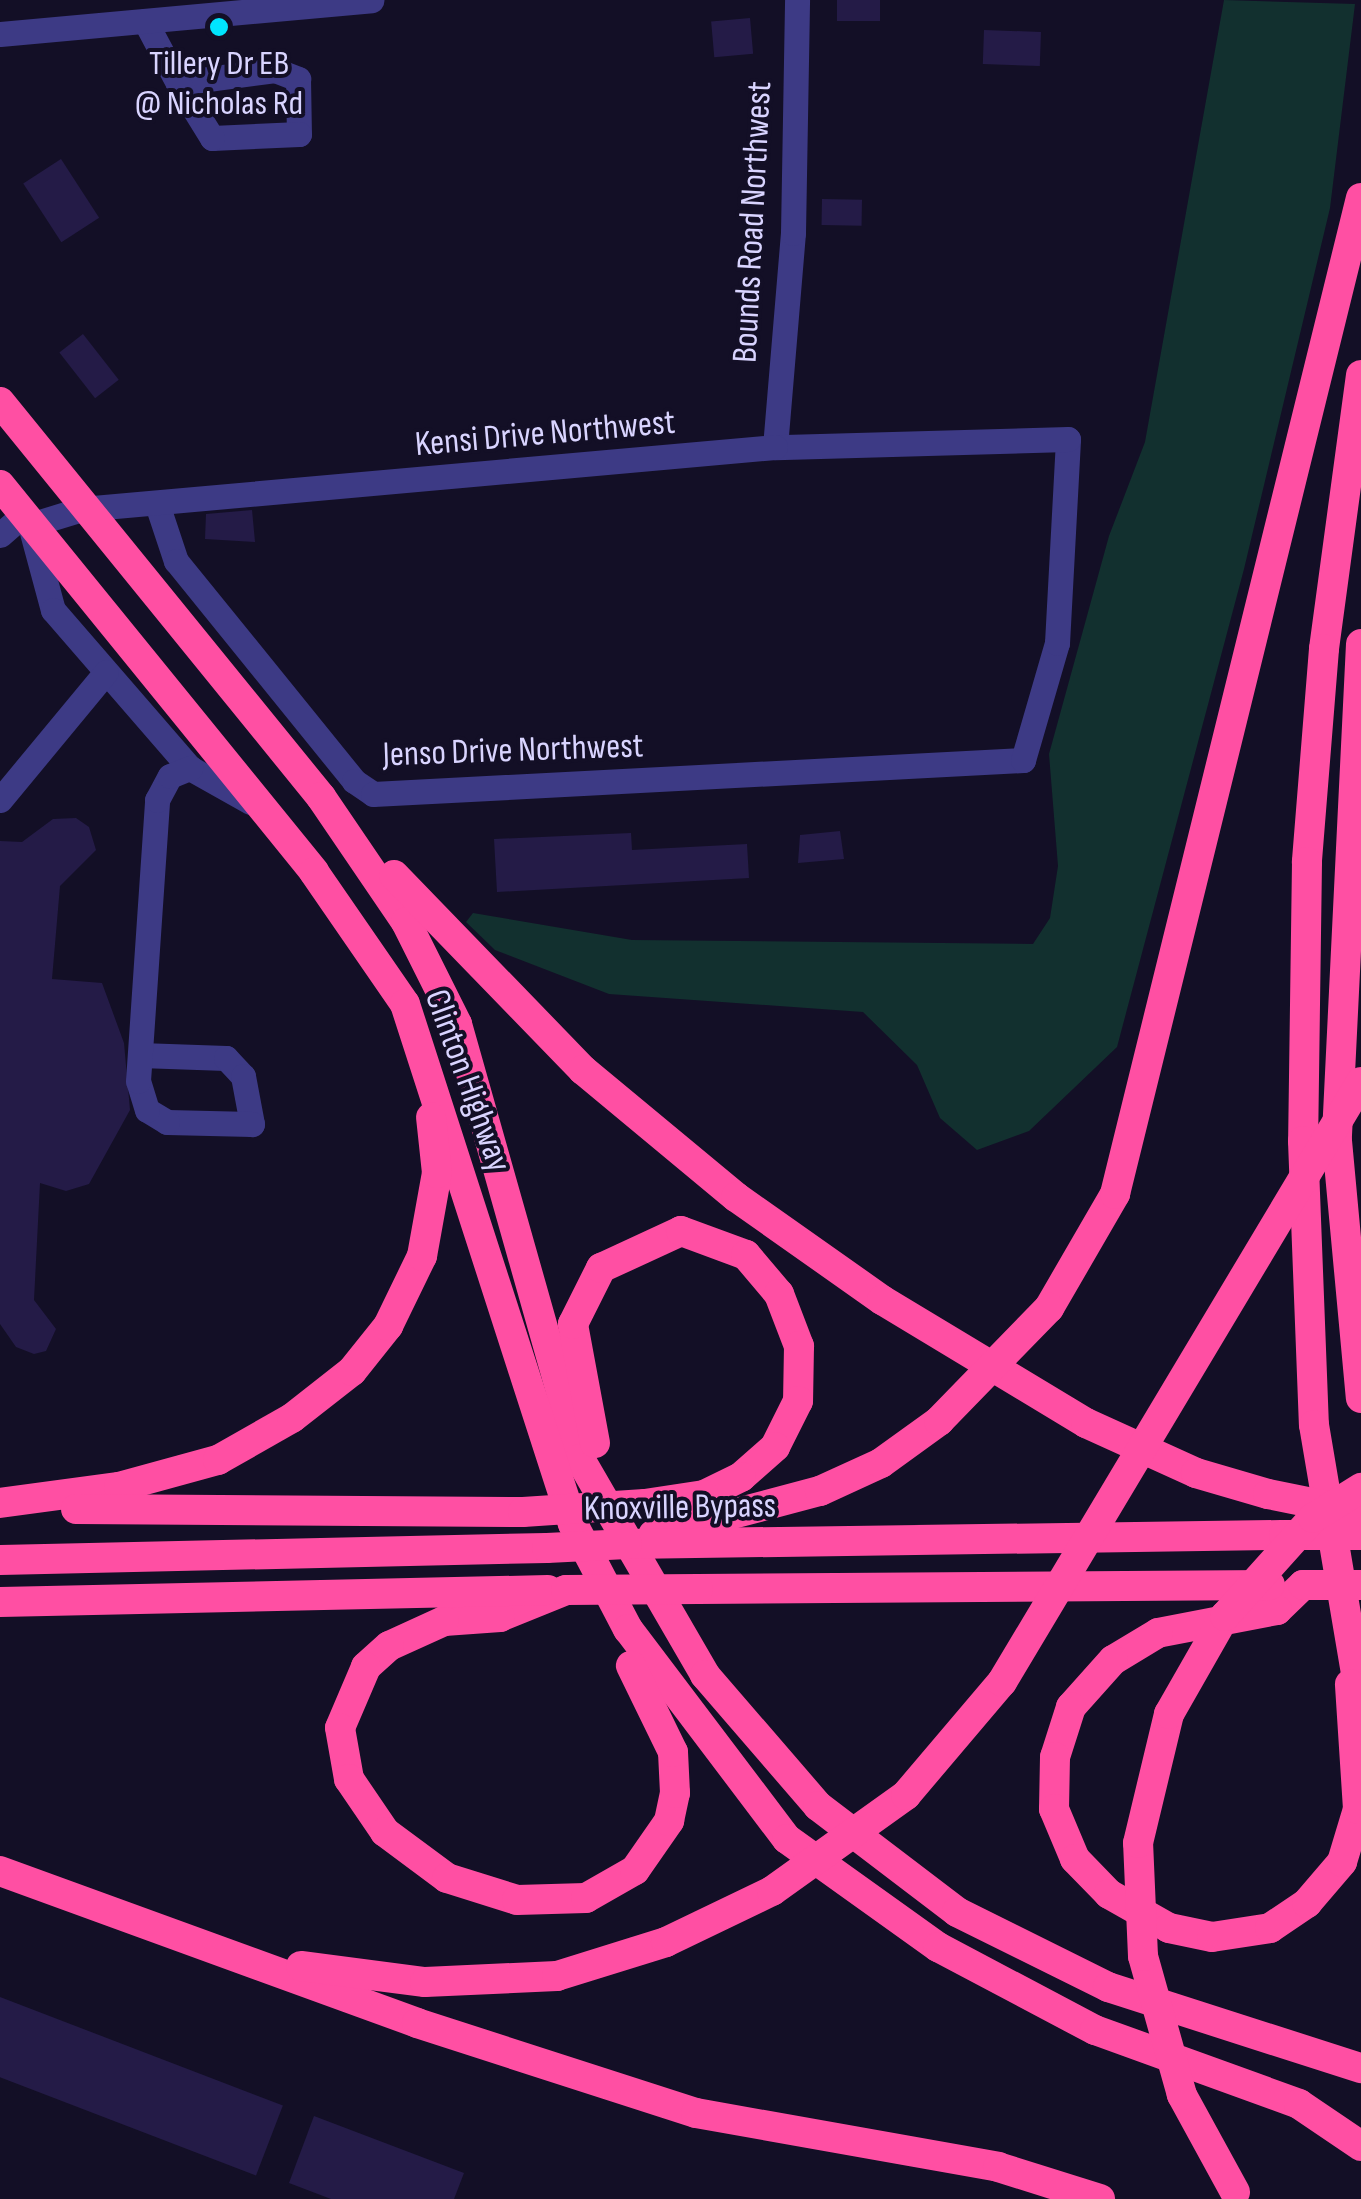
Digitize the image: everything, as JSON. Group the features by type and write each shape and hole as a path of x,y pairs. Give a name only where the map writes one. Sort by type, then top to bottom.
{"highway":[{"path":"667,1538 820,1492 881,1463 939,1421 1050,1308 1115,1194 1361,198"},
{"path":"1361,376 1324,649 1307,862 1303,1140 1314,1425 1361,1704"},
{"path":"0,402 82,509 320,796 583,1070 736,1197 882,1300 1086,1423 1196,1473 1268,1494 1361,1512"},
{"name":"Clinton Highway","path":"0,485 18,525 360,931 421,1040 529,1405 573,1524 628,1629"},
{"path":"1361,644 1338,1141 1361,1398"},
{"path":"320,796 406,922 457,1024 562,1400 600,1500 705,1674 818,1806 958,1912 1108,1987 1361,2068"},
{"path":"0,1506 119,1487 218,1460 292,1418 352,1371 388,1326 422,1256 437,1174 421,1040"},
{"path":"248,1960 444,1981 558,1976 666,1942 772,1891 906,1795 1002,1682 1361,1082"},
{"path":"0,1506 523,1512 645,1504 704,1495 740,1477 776,1447 798,1401 800,1346 780,1294 746,1255 681,1230 601,1268 573,1324 602,1474 600,1500"},
{"path":"1238,2196 1182,2095 1143,1956 1138,1843 1169,1714 1225,1616 1313,1518 1361,1488"},
{"name":"Knoxville Bypass","path":"0,1560 547,1548 667,1538 1361,1534"},
{"path":"0,1602 566,1590 1361,1584"},
{"path":"1303,1585 1277,1610 1158,1634 1113,1660 1071,1707 1054,1757 1054,1808 1075,1859 1109,1894 1169,1928 1212,1937 1270,1928 1307,1903 1342,1862 1358,1810 1347,1634"},
{"path":"566,1590 500,1617 444,1621 389,1646 347,1696 340,1728 349,1779 362,1804 414,1858 447,1878 516,1900 586,1898 636,1870 669,1821 675,1792 673,1752 629,1661 628,1629"},
{"path":"628,1629 787,1840 938,1947 1095,2030 1299,2104 1361,2146"},
{"path":"0,1871 696,2113 998,2167 1100,2199"}],"street":[{"path":"0,34 145,21 236,7 370,0"},
{"name":"Bounds Road Northwest","path":"775,447 793,233 796,0"},
{"path":"145,21 178,83 212,138 299,134 298,78 275,70 178,83"},
{"name":"Kensi Drive Northwest","path":"18,525 82,509 775,447 1068,440 1057,643 1023,760"},
{"name":"Jenso Drive Northwest","path":"157,504 176,561 354,781 373,794 1023,760"},
{"path":"18,525 43,593 106,672 190,768 267,816"},
{"path":"0,800 106,672"},
{"path":"140,1055 226,1058 243,1076 252,1124 167,1122 146,1110 140,1055 158,800 170,776 190,768"}],"green space":[{"path":"1224,0 1355,4 1330,208 1244,569 1117,1047 1029,1131 977,1150 940,1118 917,1065 863,1012 609,994 495,950 466,922 473,913 632,940 1033,944 1050,918 1058,866 1049,754 1109,536 1145,442"}],"building":[{"path":"837,0 880,0 880,21 837,21"},
{"path":"750,18 753,54 714,57 711,21"},
{"path":"984,30 1041,32 1040,66 983,64"},
{"path":"61,159 99,218 61,242 23,184"},
{"path":"822,199 862,200 862,226 822,225"},
{"path":"83,334 119,380 95,398 59,352"},
{"path":"252,510 255,542 205,539 206,514"},
{"path":"76,818 89,827 96,850 60,886 52,979 102,983 124,1043 130,1110 89,1184 66,1191 40,1183 34,1300 56,1329 46,1351 34,1354 16,1347 0,1324 0,841 22,842 53,819"},
{"path":"840,831 844,859 798,863 800,835"},
{"path":"631,833 632,850 747,844 749,878 497,892 494,839"},
{"path":"0,1997 283,2106 256,2176 0,2077"},
{"path":"314,2116 464,2173 454,2199 331,2199 289,2183"}],"place":[{"name":"Tillery Dr EB @ Nicholas Rd","path":"219,27"}]}
